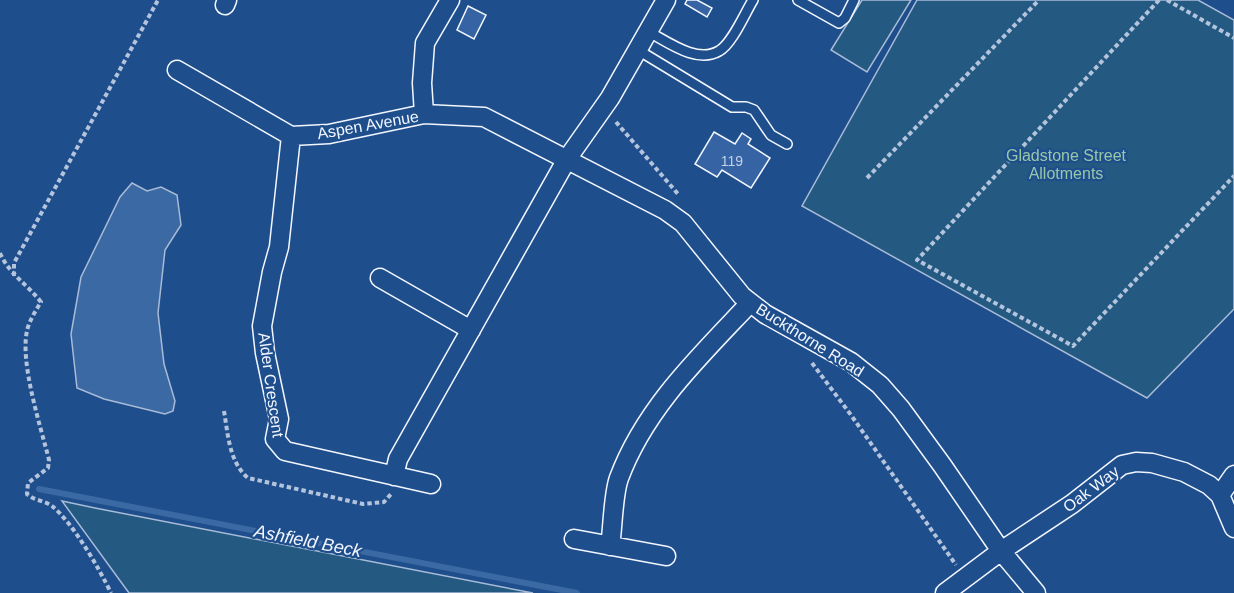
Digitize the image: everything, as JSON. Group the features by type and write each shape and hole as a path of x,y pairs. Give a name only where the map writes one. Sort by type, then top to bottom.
{"street":[{"path":"424,114 422,83 425,43 450,0"},
{"path":"394,476 398,459 567,159 605,105 666,0"},
{"path":"177,70 291,136"},
{"name":"Aspen Avenue","path":"291,136 329,134 424,114 484,117 567,159"},
{"name":"Alder Crescent","path":"291,136 279,247 262,326 265,353 279,419 275,439 285,450 431,484"},
{"name":"Buckthorne Road","path":"567,159 665,210 683,223 750,303 765,314 851,362 880,385 936,456 1001,551 1036,593"},
{"path":"380,278 471,330"},
{"path":"610,546 618,480 633,448 668,391 750,303"},
{"name":"Oak Way","path":"945,593 1001,551 1050,520 1122,465 1136,462 1152,463 1184,472 1209,485 1220,495"},
{"path":"1234,475 1220,495 1234,528"},
{"path":"574,539 666,556"}],"lane":[{"path":"648,32 694,54 719,51 727,43 753,0"},
{"path":"798,0 839,22 845,18 854,0"},
{"path":"638,50 732,107 746,107 754,110 771,135 787,144"}],"path":[{"path":"15,277 14,263 158,0"},
{"path":"867,178 1039,0"},
{"path":"1159,0 917,260 1073,346 1234,176"},
{"path":"1167,0 1234,38"},
{"path":"605,105 680,197"},
{"path":"0,253 7,268 31,289 41,302 27,329 26,350 29,375 49,460 48,468 28,483 27,494 31,498 50,504 62,515 111,593"},
{"path":"805,359 813,364 851,415 966,577"},
{"path":"224,411 233,458 240,471 248,478 363,504 384,502 393,492 394,476"}],"green space":[{"path":"862,0 911,0 867,72 831,50"},
{"name":"Gladstone Street Allotments","path":"917,0 1198,0 1234,20 1234,309 1147,398 802,206"},
{"path":"62,501 95,508 533,593 129,593"}],"shaded area":[{"path":"132,183 147,191 161,187 177,195 181,225 165,250 158,313 164,364 175,401 173,411 165,414 104,399 77,388 71,334 81,277 120,197"}],"building":[{"path":"687,0 697,0 712,8 707,17 685,4"},
{"path":"468,6 486,15 474,39 457,30"},
{"path":"714,132 735,144 742,133 751,139 748,144 770,158 751,188 722,170 717,177 695,164"}],"waterway":[{"name":"Ashfield Beck","path":"39,489 577,593"}]}
